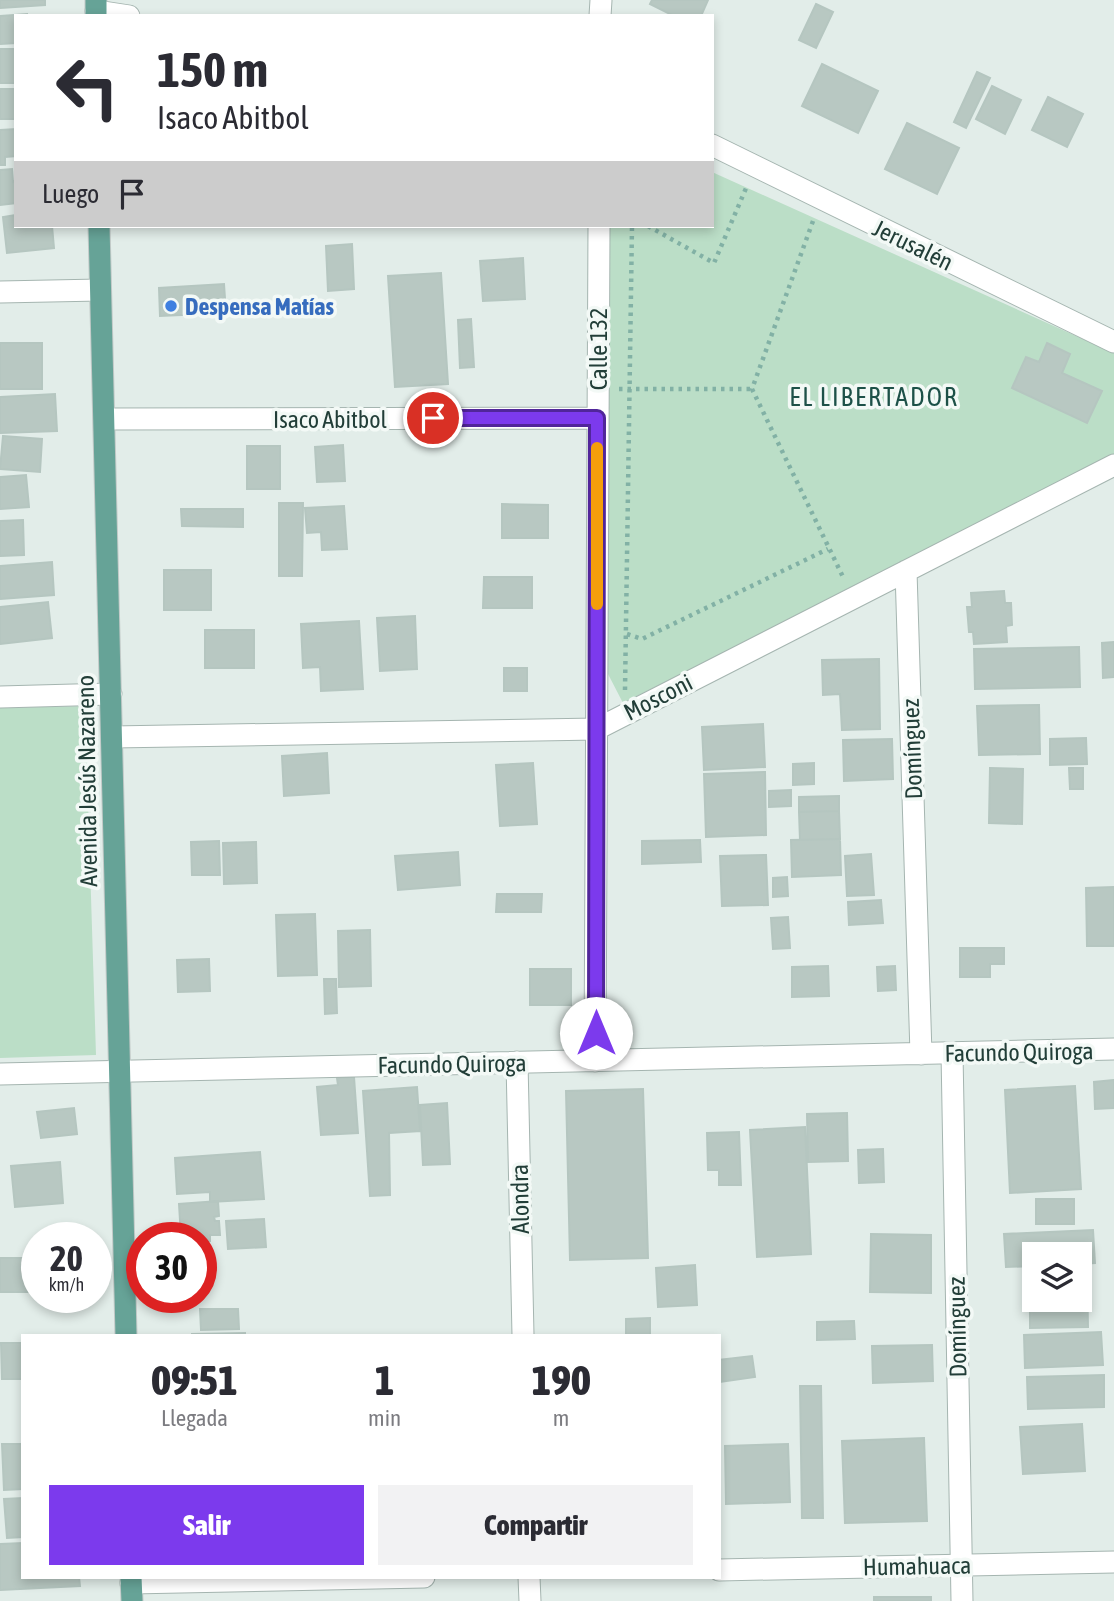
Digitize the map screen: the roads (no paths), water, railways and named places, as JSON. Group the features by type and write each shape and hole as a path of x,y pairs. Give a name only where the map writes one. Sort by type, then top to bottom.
{"main road":[{"name":"Avenida Jesús Nazareno","path":"99,228 126,1334"}],"street":[{"path":"96,9 120,14"},
{"name":"Jerusalén","path":"714,146 1114,342"},
{"name":"Calle 132","path":"596,1061 599,228"},
{"path":"0,292 100,290"},
{"name":"Isaco Abitbol","path":"105,419 597,418"},
{"name":"Mosconi","path":"112,737 597,729 1114,465"},
{"name":"Domínguez","path":"906,571 921,1054"},
{"path":"0,696 111,694"},
{"name":"Facundo Quiroga","path":"0,1074 1114,1049"},
{"name":"Domínguez","path":"952,1053 962,1601"},
{"name":"Alondra","path":"517,1062 523,1334"},
{"name":"Humahuaca","path":"721,1570 1114,1562"},
{"path":"131,1587 365,1579"},
{"path":"529,1579 530,1601"}],"place":[{"name":"Despensa Matías","path":"171,306"}],"district":[{"name":"EL LIBERTADOR","path":"874,397"}]}
